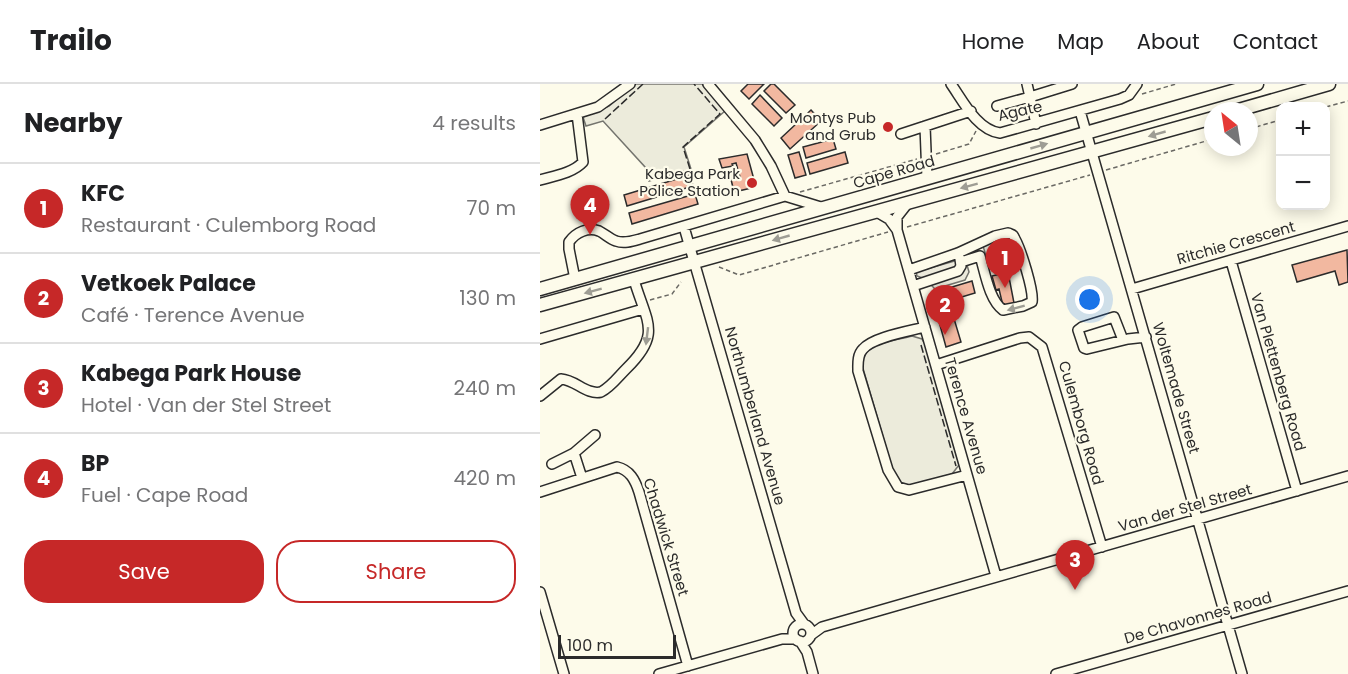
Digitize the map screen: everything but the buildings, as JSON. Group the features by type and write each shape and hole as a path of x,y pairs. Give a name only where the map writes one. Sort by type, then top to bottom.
{"main road":[{"name":"Cape Road","path":"540,289 1257,84"},
{"path":"1258,105 1329,84"},
{"path":"540,305 1204,121"}],"street":[{"path":"540,125 598,107 630,84"},
{"path":"708,84 755,140 771,165 785,196"},
{"name":"Agate","path":"951,84 981,124 991,131 1000,133 1080,111 1129,94"},
{"path":"1027,84 1036,124"},
{"path":"997,106 1072,84"},
{"path":"1129,94 1137,84"},
{"path":"901,134 970,111"},
{"name":"Woltemade Street","path":"1080,111 1242,674"},
{"path":"540,180 577,168 584,162 577,114"},
{"path":"925,126 927,177"},
{"path":"575,279 569,242 579,232 600,231 615,241 623,242 684,227 785,196 824,208"},
{"path":"897,230 897,217 908,203"},
{"path":"877,212 889,219 897,230"},
{"name":"Ritchie Crescent","path":"1132,289 1348,226"},
{"name":"Northumberland Avenue","path":"684,227 802,633"},
{"name":"Terence Avenue","path":"897,230 996,576"},
{"path":"909,270 960,258 980,256 993,297 1001,309 1023,306 1032,302 1031,289 1018,245 1011,234 995,236 960,258"},
{"path":"914,286 955,273 959,270 960,258"},
{"name":"Van Plettenberg Road","path":"1231,261 1297,491"},
{"path":"540,396 561,378 589,392 598,393 605,390 640,354 647,344 649,331 634,280"},
{"path":"540,339 643,309"},
{"path":"1123,340 1114,317 1078,330 1085,349 1146,337"},
{"path":"925,327 863,347 858,360 858,371 888,470 898,487 909,490 967,475"},
{"name":"Culemborg Road","path":"936,365 1020,338 1029,337 1042,347 1102,547"},
{"path":"552,464 574,453 595,435"},
{"path":"574,453 582,478"},
{"name":"Chadwick Street","path":"540,492 617,467 625,470 635,481 688,666"},
{"name":"Van der Stel Street","path":"659,674 1348,476"},
{"name":"De Chavonnes Road","path":"1056,674 1348,591"},
{"path":"540,592 564,674"},
{"path":"802,633 813,674"}],"path":[{"path":"1129,94 1137,95 1176,84"},
{"path":"1330,106 1348,101"},
{"path":"1258,126 1276,121"},
{"path":"785,196 969,144 981,124"},
{"path":"719,267 739,275 1204,142"},
{"path":"997,262 1000,274"}],"shaded area":[{"path":"635,84 702,84 725,111 684,147 691,169 649,181 645,167 603,121 586,126 583,117 609,106"},
{"path":"1008,236 1012,238 1018,256 989,265 982,243"},
{"path":"965,258 969,272 965,280 935,289 925,279 917,276 916,272"},
{"path":"912,336 922,339 925,344 959,465 952,474 905,487 895,478 862,365 863,357 873,347"}],"fence":[{"path":"605,119 643,84"},
{"path":"690,169 683,147 720,114 694,84"},
{"path":"921,345 956,466"}],"place":[{"name":"Montys Pub and Grub","path":"888,127"},
{"name":"Kabega Park Police Station","path":"752,183"},
{"name":"BP","path":"590,235"},
{"name":"KFC","path":"1005,288"},
{"name":"Vetkoek Palace","path":"945,335"},
{"name":"Kabega Park House","path":"1075,590"}]}
